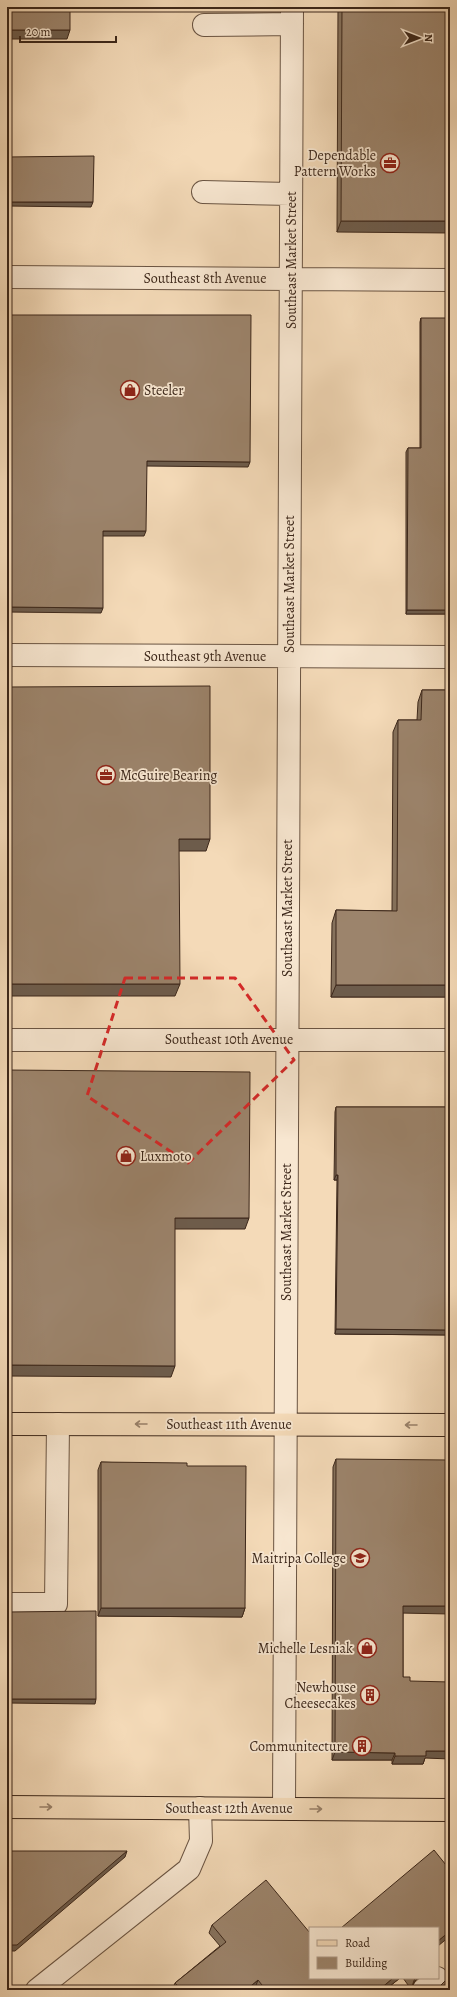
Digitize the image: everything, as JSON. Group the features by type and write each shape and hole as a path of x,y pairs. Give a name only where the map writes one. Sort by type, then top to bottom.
{"main road":[{"name":"Southeast 11th Avenue","path":"7,1424 450,1426"},
{"name":"Southeast 12th Avenue","path":"7,1807 450,1810"}],"street":[{"path":"204,25 292,16"},
{"name":"Southeast Market Street","path":"284,1808 292,16"},
{"path":"203,192 291,194"},
{"name":"Southeast 8th Avenue","path":"7,278 450,280"},
{"name":"Southeast 9th Avenue","path":"7,655 450,657"},
{"name":"Southeast 10th Avenue","path":"7,1040 450,1040"},
{"path":"7,1604 56,1604 58,1424"},
{"path":"37,1990 189,1869 201,1841 200,1808"},
{"path":"439,1977 450,1968"},
{"path":"423,1990 437,1979"}],"highlighted area":[{"path":"125,978 235,978 294,1060 188,1163 87,1096"}],"building":[{"path":"7,7 70,7 70,30 11,30 11,39 7,39"},
{"name":"Dependable Pattern Works","path":"342,7 450,7 450,221 341,221"},
{"path":"94,156 93,202 7,202 7,157"},
{"name":"Steeler","path":"7,315 251,315 250,462 147,461 146,531 103,531 103,608 7,607"},
{"path":"421,318 450,318 450,610 407,610 408,448 421,448"},
{"path":"210,686 210,839 179,839 180,984 7,984 7,687"},
{"path":"422,690 450,690 450,985 336,985 336,910 397,911 398,720 421,720"},
{"path":"7,1070 250,1072 249,1218 175,1218 175,1366 7,1365"},
{"path":"336,1107 450,1107 450,1330 336,1329 338,1175 336,1175"},
{"path":"336,1459 450,1460 450,1606 403,1606 403,1677 410,1677 410,1681 450,1682 450,1751 426,1751 426,1756 395,1756 395,1753 335,1752"},
{"path":"101,1462 187,1463 187,1466 246,1466 245,1608 101,1608"},
{"path":"96,1611 96,1699 7,1699 7,1612"},
{"path":"434,1850 450,1870 450,1931 439,1940 439,1927 342,1927"},
{"path":"7,1851 127,1851 17,1945 7,1945"},
{"path":"266,1880 309,1932 309,1979 392,1979 379,1990 266,1990 258,1980 246,1990 173,1990 178,1986 175,1983 226,1942 212,1925"},
{"path":"450,1976 450,1990 436,1990"}],"place":[{"name":"Dependable Pattern Works","path":"390,163"},
{"name":"Steeler","path":"130,390"},
{"name":"McGuire Bearing","path":"106,775"},
{"name":"Luxmoto","path":"126,1156"},
{"name":"Maitripa College","path":"360,1558"},
{"name":"Michelle Lesniak","path":"367,1648"},
{"name":"Newhouse Cheesecakes","path":"370,1695"},
{"name":"Communitecture","path":"362,1746"}]}
